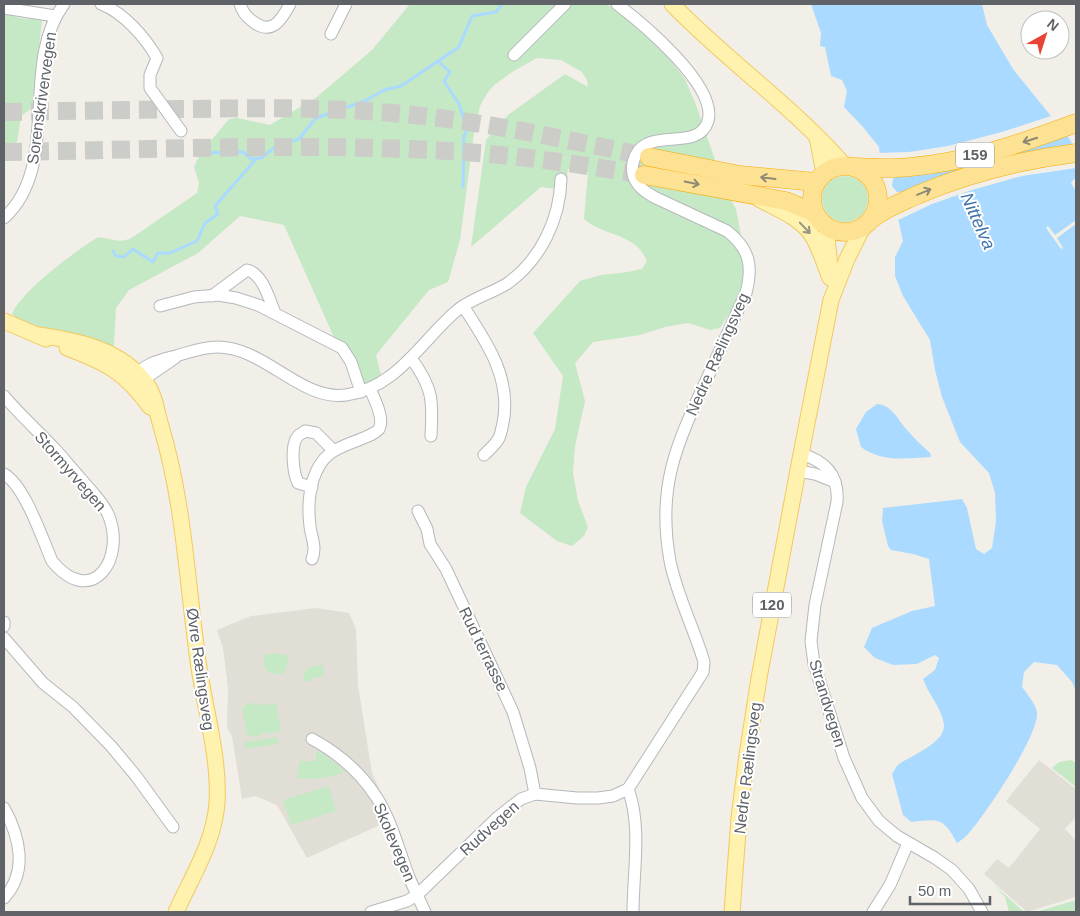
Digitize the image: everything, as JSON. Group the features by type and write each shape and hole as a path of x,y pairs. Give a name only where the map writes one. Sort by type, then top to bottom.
{"highway":[{"name":"159","path":"649,157 740,175 820,178 835,168 909,167 953,160 1009,146 1076,123"},
{"name":"159","path":"826,227 841,232 849,232 924,192 966,177 1019,162 1076,154"},
{"path":"858,167 869,176 877,190 878,206 873,219"},
{"path":"644,175 786,201 815,212"},
{"path":"820,178 812,195 815,212 826,227"}],"main road":[{"path":"672,4 726,56 794,114 817,137 858,167"},
{"path":"817,137 820,178"},
{"path":"749,194 786,213 805,227 817,245 830,278"},
{"name":"Nedre Rælingsveg","path":"732,912 746,755 831,300 847,259 873,219"},
{"name":"Nedre Rælingsveg","path":"826,227 831,300"},
{"name":"Øvre Rælingsveg","path":"4,323 39,335 98,348 116,356 137,379 160,420 174,474 181,515 193,625 217,789 216,814 210,840 176,912"}],"street":[{"name":"Sorenskrivervegen","path":"4,218 17,203 25,188 34,157 45,52 55,16 64,4"},
{"path":"101,4 119,13 150,45 157,58 150,75 150,88 181,131"},
{"path":"240,4 245,15 264,28 271,27 277,23 290,4"},
{"path":"331,34 346,4"},
{"path":"514,55 565,4"},
{"name":"Nedre Rælingsveg","path":"617,4 655,35 680,62 696,83 709,112 705,127 694,136 652,142 639,150 634,157 632,169 637,184 643,191 654,197 727,231 737,239 749,259 750,273 746,294 682,432 670,471 667,489 666,530 670,562 678,591 705,667 698,682 628,789"},
{"path":"4,8 55,16"},
{"path":"137,379 178,356 207,348 230,348 251,354 308,388 326,394 344,395 365,391 385,380 411,358 463,306 507,284 529,263 547,238 557,215 561,179"},
{"path":"212,296 247,270 255,273 275,312"},
{"path":"160,306 194,297 236,298 275,312 342,348 351,362 365,391 378,410 381,423 379,430 372,434 333,450 326,456 319,467 312,487 309,511 314,550 312,559"},
{"path":"463,306 487,343 498,365 504,390 505,412 499,438 484,455"},
{"path":"411,358 423,375 430,392 431,436"},
{"name":"Stormyrvegen","path":"4,396 55,449 103,506 112,529 113,542 109,564 103,571 88,581 78,581 68,577 59,570 52,561 23,496 14,482 4,474"},
{"path":"312,487 298,483 295,476 294,446 298,436 305,431 316,433 333,450"},
{"path":"801,454 811,456 823,464 830,470 835,482"},
{"path":"798,471 815,474 835,482"},
{"name":"Strandvegen","path":"835,482 837,502 812,624 811,641 814,664 849,772 869,810 879,821 893,834 952,870 970,890 982,912"},
{"name":"Rud terrasse","path":"418,511 427,529 430,544 446,569 513,712 530,768 535,794"},
{"path":"4,638 43,683 73,707 111,746 136,776 173,827"},
{"name":"Skolevegen","path":"312,739 328,748 344,761 365,781 378,799 388,819 425,912"},
{"path":"628,789 634,809 635,824 633,912"},
{"name":"Rudvegen","path":"371,912 417,895 510,806 520,800 535,794 598,798 614,796 628,789"},
{"path":"4,808 17,836 20,857 18,872 13,886 4,898"},
{"path":"873,912 890,885 908,843"}],"shaded area":[{"path":"316,608 349,613 356,629 358,685 372,773 393,819 307,858 277,805 255,796 242,799 232,736 227,728 228,688 223,648 217,630 251,616"},
{"path":"1039,760 1076,789 1076,817 1065,829 1076,841 1076,897 1027,912 984,874 997,859 1009,868 1040,829 1006,801"}],"green space":[{"path":"410,4 606,4 623,14 659,46 685,79 725,189 736,209 742,241 744,287 742,287 734,306 720,328 710,330 688,323 665,327 640,335 593,342 575,363 585,401 575,446 573,473 578,501 588,527 584,536 572,546 557,541 520,513 526,487 555,429 563,376 533,333 580,281 601,275 642,269 647,261 635,245 592,225 584,219 588,172 568,169 565,190 541,187 471,247 486,140 508,115 565,74 588,87 587,80 582,72 561,60 537,58 512,72 493,86 486,95 480,106 474,133 460,240 448,282 429,290 376,355 382,379 357,389 284,225 240,216 198,253 129,290 116,308 114,345 109,363 24,325 12,314 17,305 37,283 63,261 98,237 120,241 130,239 197,193 199,183 194,167 200,154 229,119 237,118 270,125 317,97 372,50"},
{"path":"4,12 19,18 42,20 32,108 21,116 17,142 4,146"},
{"path":"840,176 850,176 864,186 868,199 864,212 858,218 850,222 840,222 826,212 822,204 822,194 832,180"},
{"path":"275,653 288,657 284,673 273,674 265,669 263,655"},
{"path":"323,665 324,677 303,681 304,673 309,667"},
{"path":"253,703 262,705 276,703 281,731 267,734 266,731 255,736 247,735 242,708"},
{"path":"277,737 278,744 245,749 244,742"},
{"path":"316,752 322,753 346,772 315,779 297,778 300,761 316,761"},
{"path":"1071,760 1076,763 1076,787 1052,768 1059,762"},
{"path":"329,786 336,811 291,825 283,800"},
{"path":"994,885 1024,912 1009,912 1005,897"},
{"path":"1076,900 1076,912 1036,912"}],"water":[{"name":"Nittelva","path":"811,4 982,4 987,25 1013,69 1071,141 1076,159 1076,177 1071,183 1076,191 1076,691 1072,682 1057,665 1034,662 1024,672 1022,687 1035,706 1037,713 1035,724 1021,756 987,810 969,833 957,843 944,824 934,820 911,822 903,815 892,774 899,764 933,743 943,732 944,725 941,713 923,679 935,670 939,658 935,655 917,664 893,665 875,658 864,647 872,628 912,611 935,606 929,559 891,550 888,546 882,521 883,508 962,499 967,508 976,549 984,554 992,548 996,521 995,493 989,473 960,442 942,397 930,340 903,296 895,276 895,257 903,241 889,178 880,158 879,147 844,107 847,91 842,80 831,76 825,47 820,46 821,33"},
{"path":"877,404 891,410 930,453 931,457 886,457 869,452 861,447 856,429 866,412"}],"pier":[{"path":"1054,115 1069,134 898,175 893,179 892,186 897,192 903,192 958,170 1076,150 1076,168 1022,176 972,190 932,204 896,221 886,179 877,153 909,152 948,146 1002,132"},
{"path":"1076,220 1076,224 1057,238 1063,248 1061,249 1046,228 1048,226 1055,235"}],"waterway":[{"path":"199,153 243,152 251,159 261,158 279,144 299,139 316,118 365,101 384,90 401,86 459,47 472,16 496,12 502,4"},
{"path":"438,61 450,72 444,81 459,104 467,129 464,136 463,187"},
{"path":"113,251 116,256 124,257 133,249 153,262 158,253 170,253 197,241 205,223 218,214 215,206 256,159"}],"tunnel":[{"path":"4,112 265,108 367,111 425,116 489,125 649,157"},
{"path":"4,152 271,147 377,148 457,151 511,156 644,175"}]}
